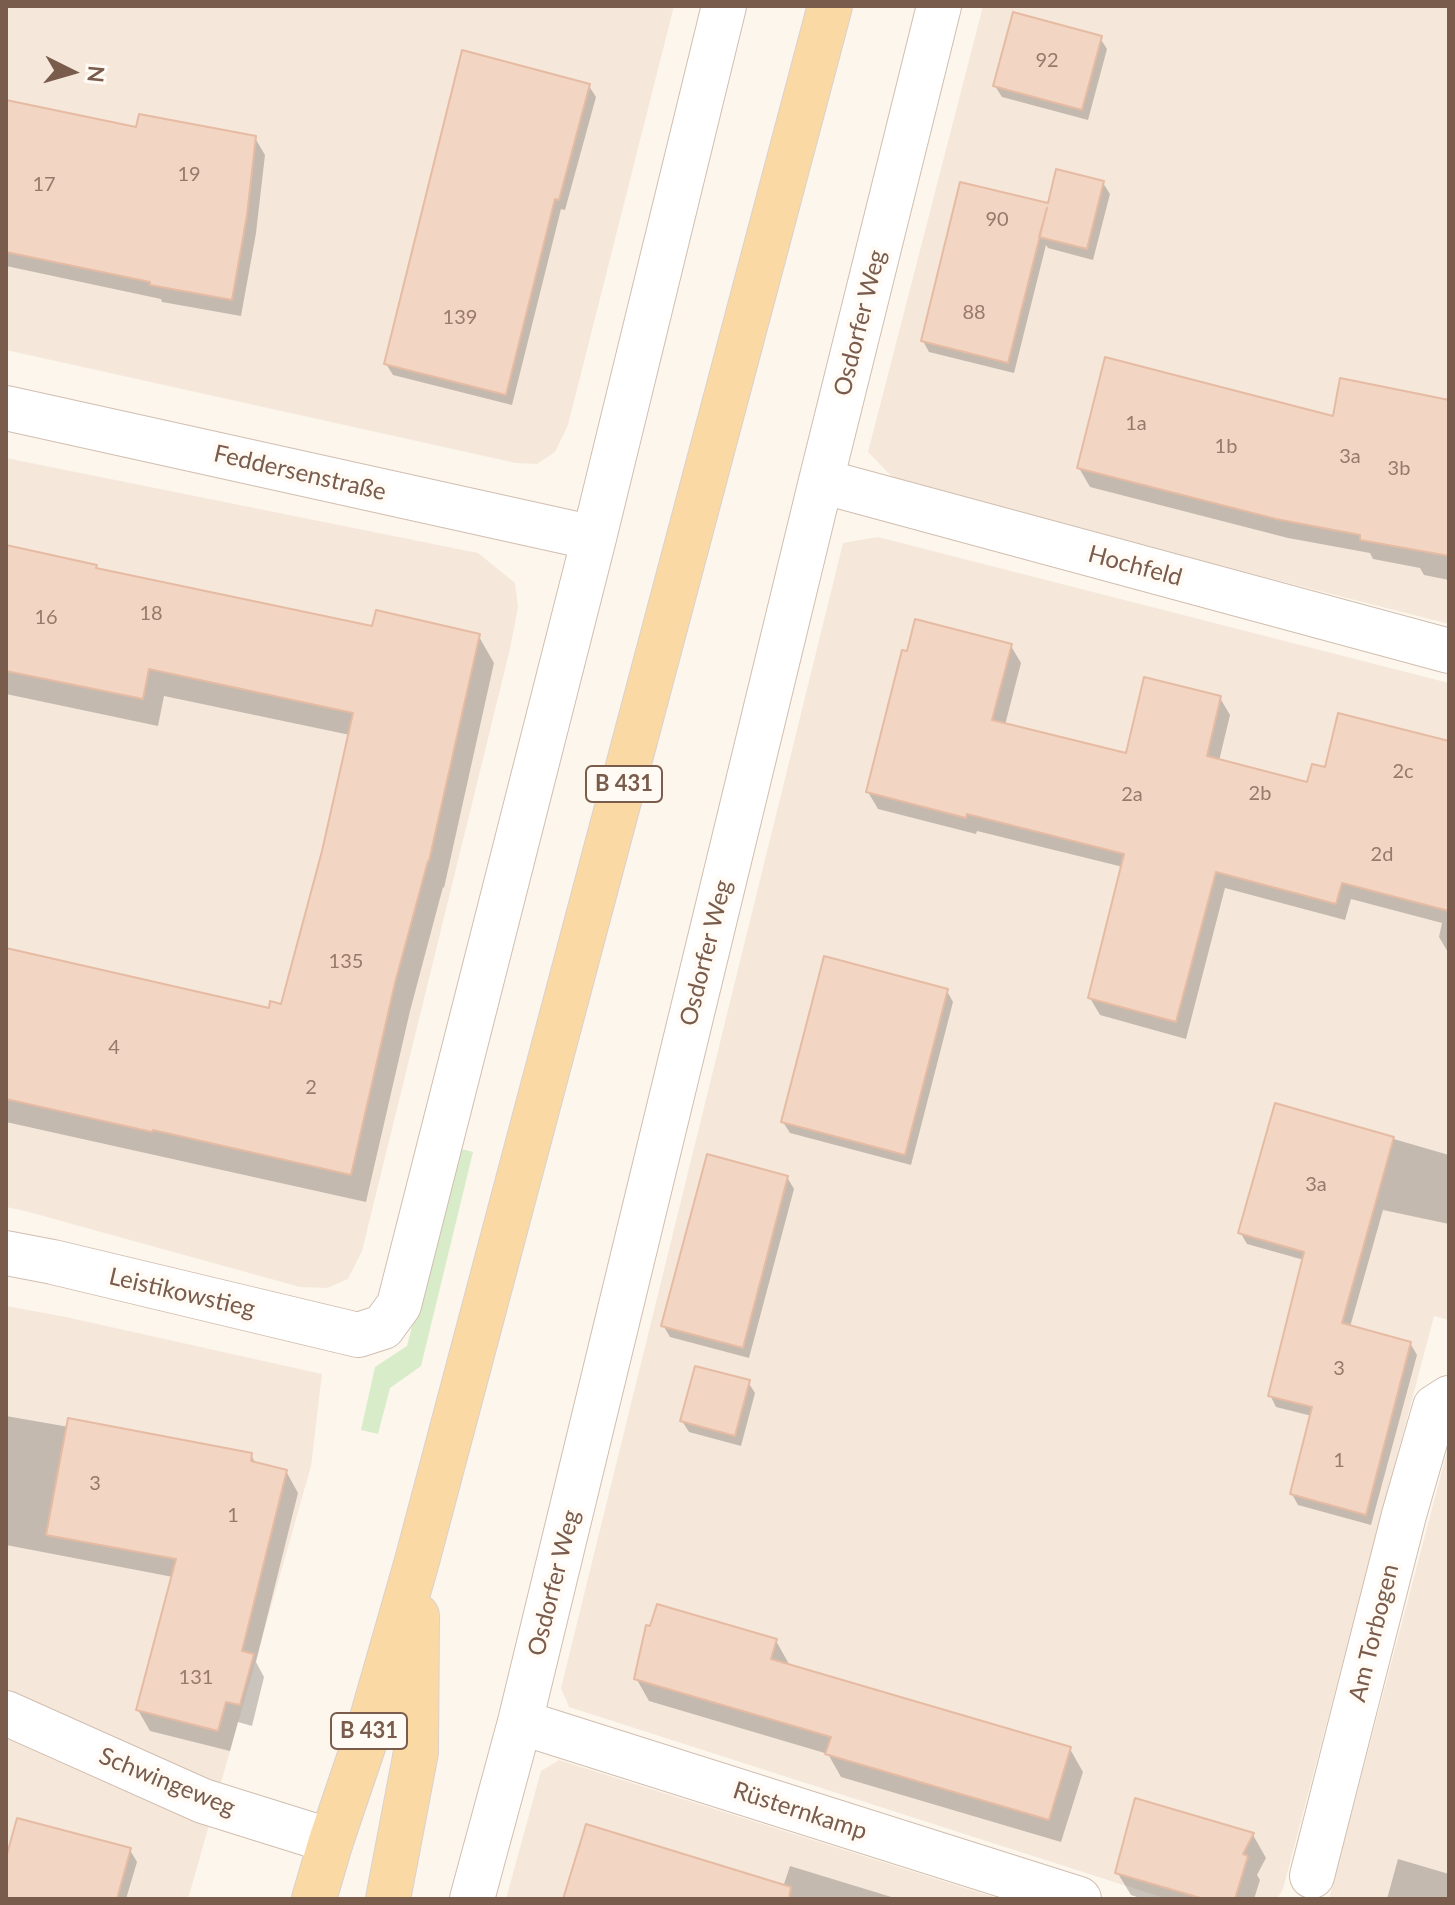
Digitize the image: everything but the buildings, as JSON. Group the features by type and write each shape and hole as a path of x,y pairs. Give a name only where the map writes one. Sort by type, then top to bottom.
{"main road":[{"name":"B 431","path":"314,1899 368,1732 417,1561 830,6"},
{"name":"B 431","path":"388,1899 416,1752 417,1561"}],"street":[{"path":"594,538 724,6"},
{"name":"Osdorfer Weg","path":"472,1899 520,1722 939,6"},
{"name":"Feddersenstraße","path":"6,408 594,538"},
{"name":"Hochfeld","path":"821,481 1449,651"},
{"name":"Leistikowstieg","path":"6,1253 358,1335 383,1327 399,1305 594,538"},
{"name":"Am Torbogen","path":"1312,1876 1404,1515 1435,1407 1449,1398"},
{"name":"Schwingeweg","path":"6,1713 203,1801 331,1841"},
{"name":"Rüsternkamp","path":"520,1722 1079,1899"}],"shaded area":[{"path":"6,6 674,6 568,425 555,452 537,464 516,463 6,350"},
{"path":"983,6 1449,6 1449,624 899,484 868,452"},
{"path":"6,458 478,553 515,583 518,607 510,649 362,1251 348,1279 327,1288 300,1287 6,1207"},
{"path":"878,537 1449,683 1449,1320 1434,1316 1283,1889 1277,1899 1167,1899 569,1707 561,1688 843,543"},
{"path":"6,1306 322,1374 311,1466 188,1899 6,1899"},
{"path":"1449,1444 1449,1899 1329,1899"},
{"path":"559,1760 1000,1899 506,1899 541,1771"}],"green space":[{"path":"457,1148 473,1152 421,1366 390,1388 378,1434 361,1430 375,1367 407,1346"}]}
